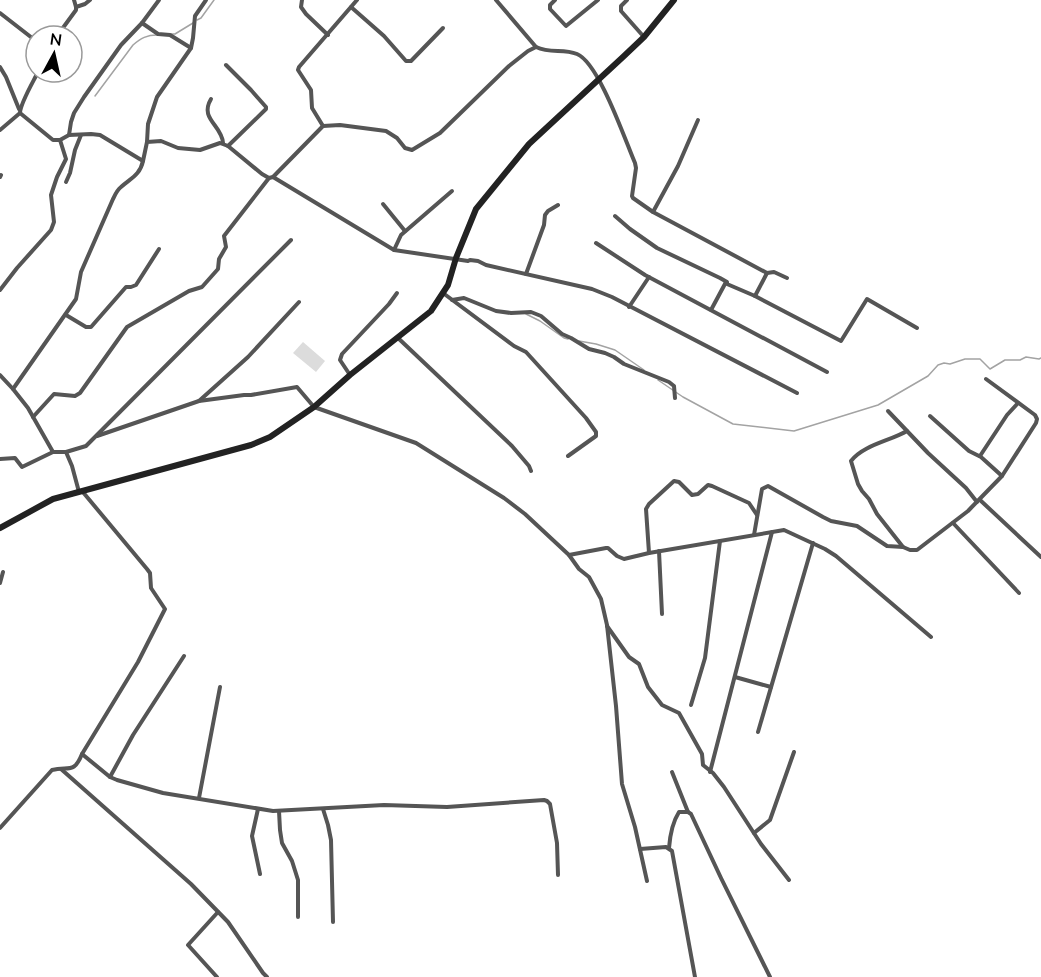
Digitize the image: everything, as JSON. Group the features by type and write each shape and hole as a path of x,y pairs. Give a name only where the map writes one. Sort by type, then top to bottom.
{"main road":[{"path":"0,528 53,499 251,445 270,437 314,407 350,375 432,311 448,285 456,258 476,209 529,144 644,37 674,0"}],"street":[{"path":"66,24 76,10 74,0"},
{"path":"76,7 90,0"},
{"path":"69,135 74,113 84,97 121,45 142,23 159,0"},
{"path":"13,389 78,296 81,272 117,192 141,169 148,124 157,97 191,48 195,16 207,0"},
{"path":"302,0 301,7 306,14 328,35"},
{"path":"323,126 312,108 311,90 298,70 357,0"},
{"path":"495,0 536,47 545,51 569,52 583,57 599,80 635,163 633,198 653,212 767,273 774,272 787,278"},
{"path":"555,0 550,4 550,9 566,26 598,0"},
{"path":"627,0 620,9 644,37"},
{"path":"351,7 384,36 406,61 411,61 443,28"},
{"path":"0,13 24,32"},
{"path":"142,23 158,34 170,35 191,48"},
{"path":"33,417 54,394 75,396 80,393 127,327 189,291 202,287 218,269 219,259 226,247 224,236 271,177 323,126 340,125 386,131 397,138 405,148 412,150 440,133 509,66 536,47"},
{"path":"226,65 266,107 266,110 228,146"},
{"path":"0,67 20,111 54,140 60,140 69,135 100,135 143,161"},
{"path":"0,130 20,111 21,104 33,84"},
{"path":"211,99 206,108 207,113 222,136 223,143"},
{"path":"653,212 678,166 698,120"},
{"path":"66,182 81,135"},
{"path":"0,290 51,230 54,222 51,195 66,159 60,140"},
{"path":"147,142 161,141 178,148 200,150 223,143 262,174 271,177 394,250 478,261 486,265 592,289 665,323 797,393"},
{"path":"394,250 401,235 452,191"},
{"path":"383,204 405,231"},
{"path":"526,274 544,225 545,215 558,205"},
{"path":"615,216 657,248 841,341 867,299 917,328"},
{"path":"0,459 15,458 22,467 53,452 66,452 86,446 291,240"},
{"path":"596,243 649,277 827,372"},
{"path":"66,315 86,327 91,327 126,287 136,285 159,249"},
{"path":"755,296 767,273"},
{"path":"629,307 649,277"},
{"path":"711,310 726,282"},
{"path":"350,375 340,360 342,354 390,304 397,293"},
{"path":"443,293 514,346 526,352 586,418 596,432 596,436 568,456"},
{"path":"452,300 464,297 496,311 511,314 531,312 542,316 562,334 589,349 605,353 674,386 675,396"},
{"path":"199,401 248,357 299,302"},
{"path":"398,337 512,446 531,471"},
{"path":"0,375 33,417 53,452"},
{"path":"754,535 762,489 768,486 831,521 857,526 887,546 917,550 953,523 1002,476 1036,423 1035,415 986,379"},
{"path":"96,436 199,401 297,387 314,407 416,443 504,498 525,514 589,577 601,599 607,625 622,784 647,881"},
{"path":"980,456 1007,415 1018,403"},
{"path":"888,411 978,501 1041,556"},
{"path":"930,416 969,451 980,456 1002,476"},
{"path":"903,547 862,491 851,461 869,447 907,431"},
{"path":"0,828 52,770 74,767 78,764 138,662 165,609 151,588 150,573 81,491 66,452"},
{"path":"649,553 646,509 674,481 679,482 692,495 698,494 708,485 712,486 749,503 757,516"},
{"path":"953,523 1019,593"},
{"path":"569,555 606,548 624,559 784,530 836,556 931,637"},
{"path":"710,772 772,532"},
{"path":"691,705 705,658 720,541"},
{"path":"758,732 813,543"},
{"path":"659,551 662,614"},
{"path":"0,583 3,572"},
{"path":"607,625 629,657 639,664 648,687 662,705 679,713 702,754 703,765 724,787 760,844 789,880"},
{"path":"110,777 133,735 184,656"},
{"path":"735,677 771,687"},
{"path":"199,798 220,687"},
{"path":"754,833 770,820 794,752"},
{"path":"82,754 117,780 163,793 258,809 279,811 384,805 447,807 548,801 557,843 558,875"},
{"path":"60,769 191,884 228,922 267,977"},
{"path":"672,772 688,812 771,977"},
{"path":"258,809 252,836 260,874"},
{"path":"323,809 331,840 333,922"},
{"path":"279,811 282,843 292,861 298,880 298,917"},
{"path":"688,812 679,812 675,818 669,848 672,851 695,977"},
{"path":"640,849 669,848"},
{"path":"217,977 188,945 218,912"}],"shaded area":[{"path":"303,342 325,361 316,372 293,353"}],"waterway":[{"path":"197,20 214,0"},
{"path":"171,34 193,23"},
{"path":"95,96 133,45 144,37 157,35"},
{"path":"526,314 568,339"},
{"path":"579,341 615,350 644,370"},
{"path":"658,380 683,397 733,424 794,431 878,405 928,376 938,365 944,363 980,359 990,369 1005,360 1020,360 1026,357 1041,358"}]}
